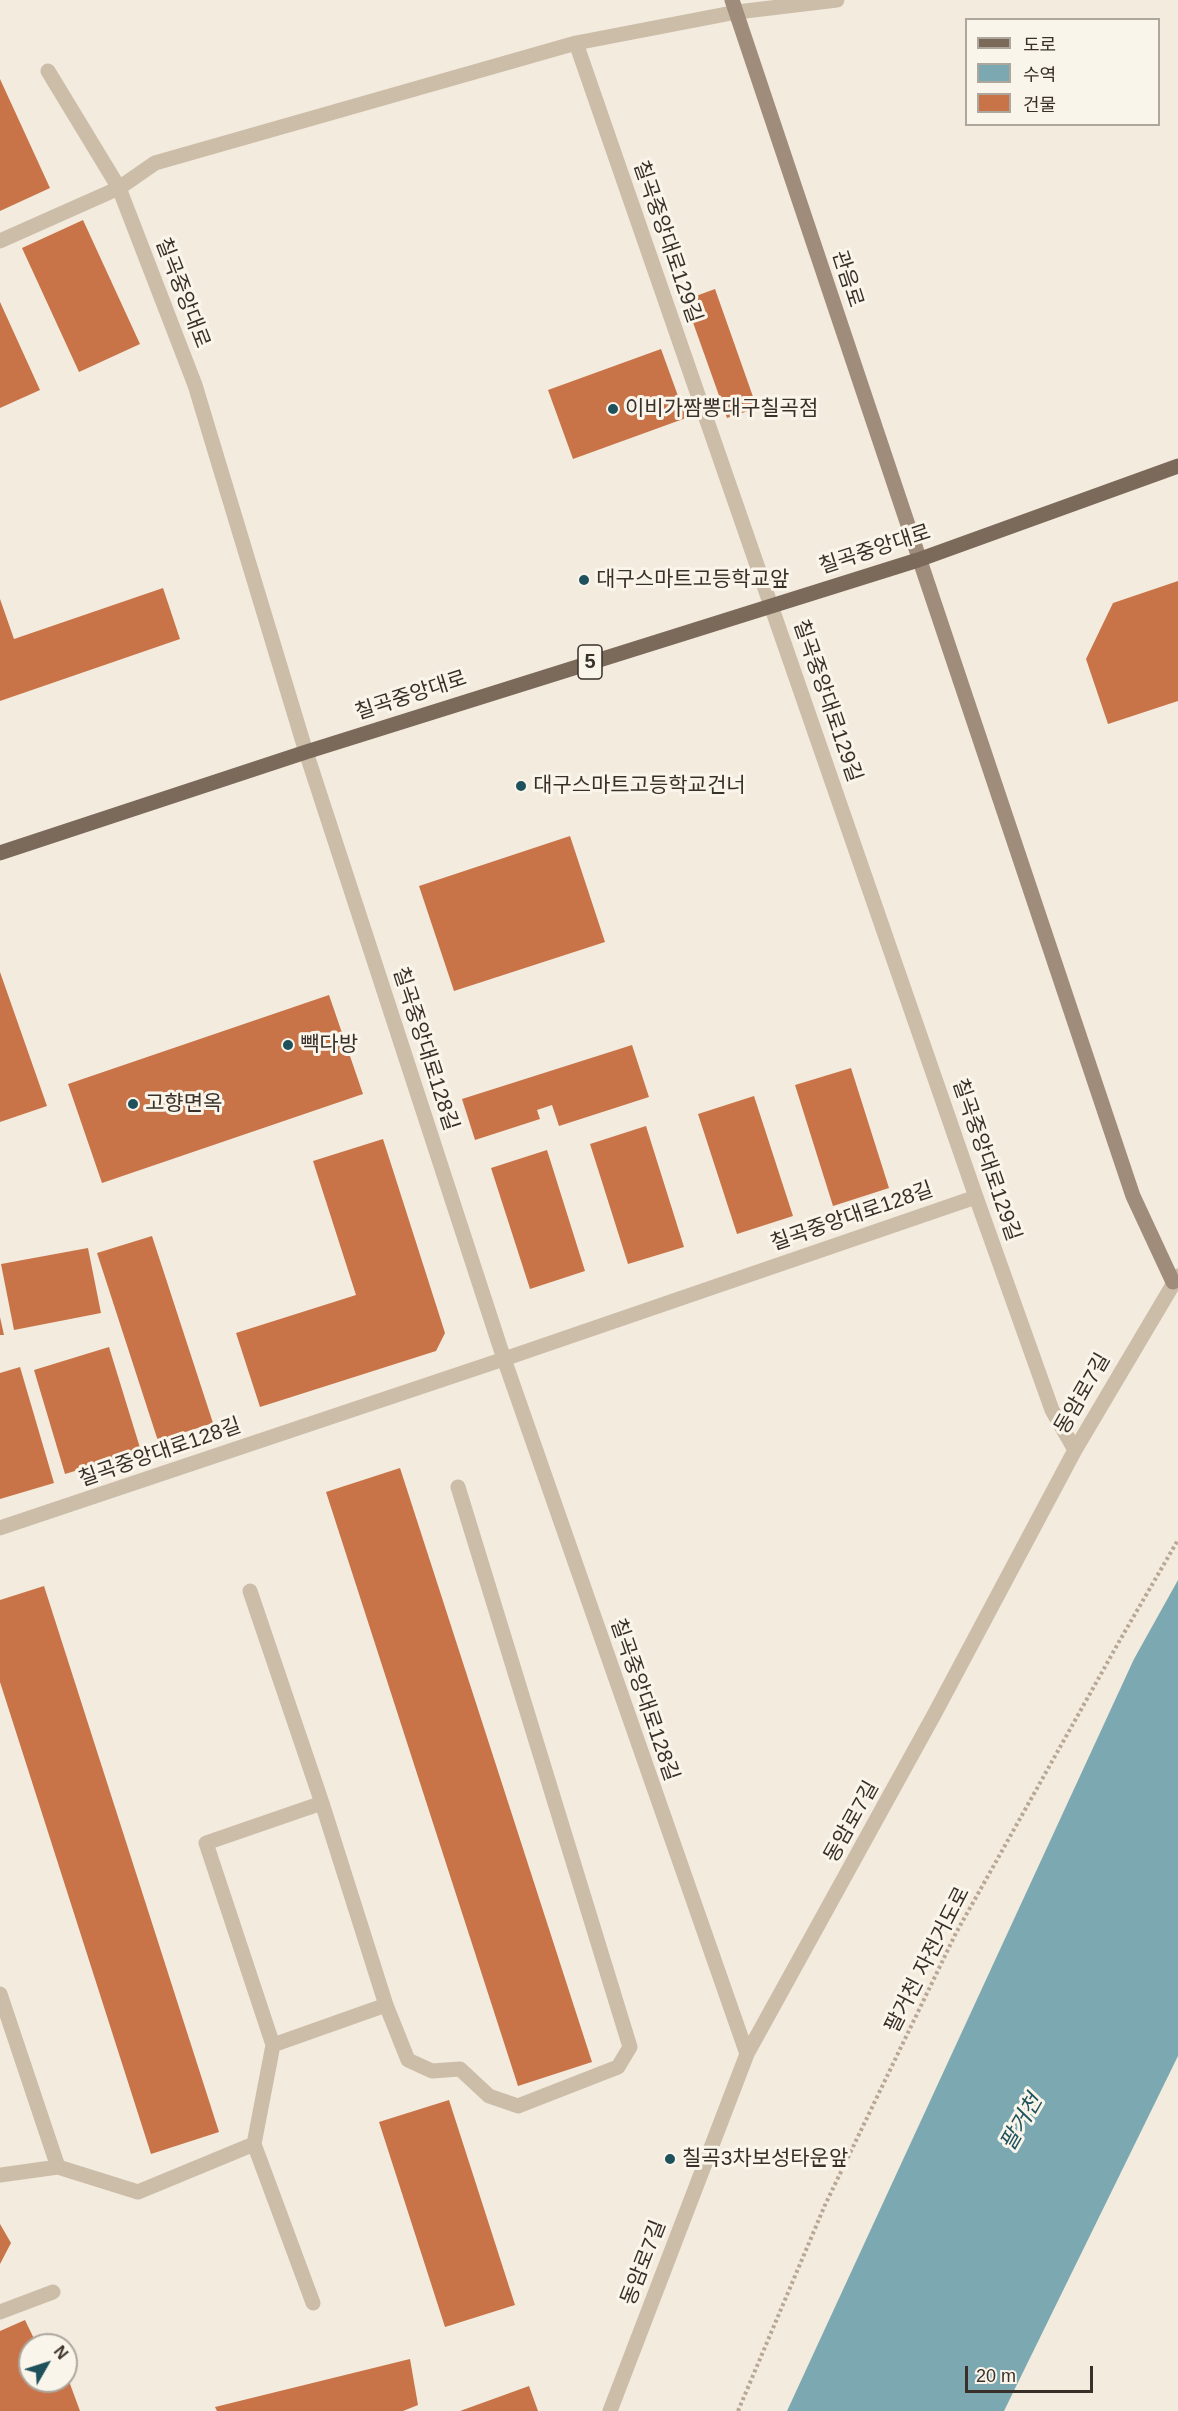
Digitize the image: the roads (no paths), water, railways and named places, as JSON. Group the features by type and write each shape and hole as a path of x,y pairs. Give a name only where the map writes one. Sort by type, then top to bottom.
{"main road":[{"name":"관음로","path":"734,6 1133,1196 1175,1279"},
{"name":"칠곡중앙대로","path":"0,853 306,752 771,604 918,560 1178,466"}],"street":[{"path":"0,241 119,188 155,163 576,43 734,6 837,0"},
{"name":"칠곡중앙대로129길","path":"576,43 975,1197 1052,1410 1075,1450"},
{"name":"칠곡중앙대로","path":"48,70 119,188 195,384 306,752"},
{"name":"칠곡중앙대로128길","path":"306,752 504,1359 747,2054"},
{"name":"칠곡중앙대로128길","path":"0,1528 504,1359 975,1197"},
{"name":"동암로7길","path":"610,2411 747,2054 935,1713 1075,1450 1175,1279"},
{"path":"250,1591 322,1803 386,2005 408,2061 432,2071 460,2069 489,2096 518,2106 618,2067 630,2047 458,1487"},
{"path":"313,2303 254,2144 273,2044 206,1843 322,1803"},
{"path":"0,1994 57,2167"},
{"path":"273,2044 386,2005"},
{"path":"0,2175 57,2167 138,2192 254,2144"},
{"path":"0,2312 53,2292"}],"water":[{"name":"팔거천","path":"1178,1580 1178,2056 1004,2411 787,2411 1134,1659"}],"place":[{"name":"이비가짬뽕대구칠곡점","path":"613,409"},
{"name":"대구스마트고등학교앞","path":"584,580"},
{"name":"대구스마트고등학교건너","path":"521,786"},
{"name":"빽다방","path":"288,1045"},
{"name":"고향면옥","path":"133,1104"},
{"name":"칠곡3차보성타운앞","path":"670,2159"}]}
